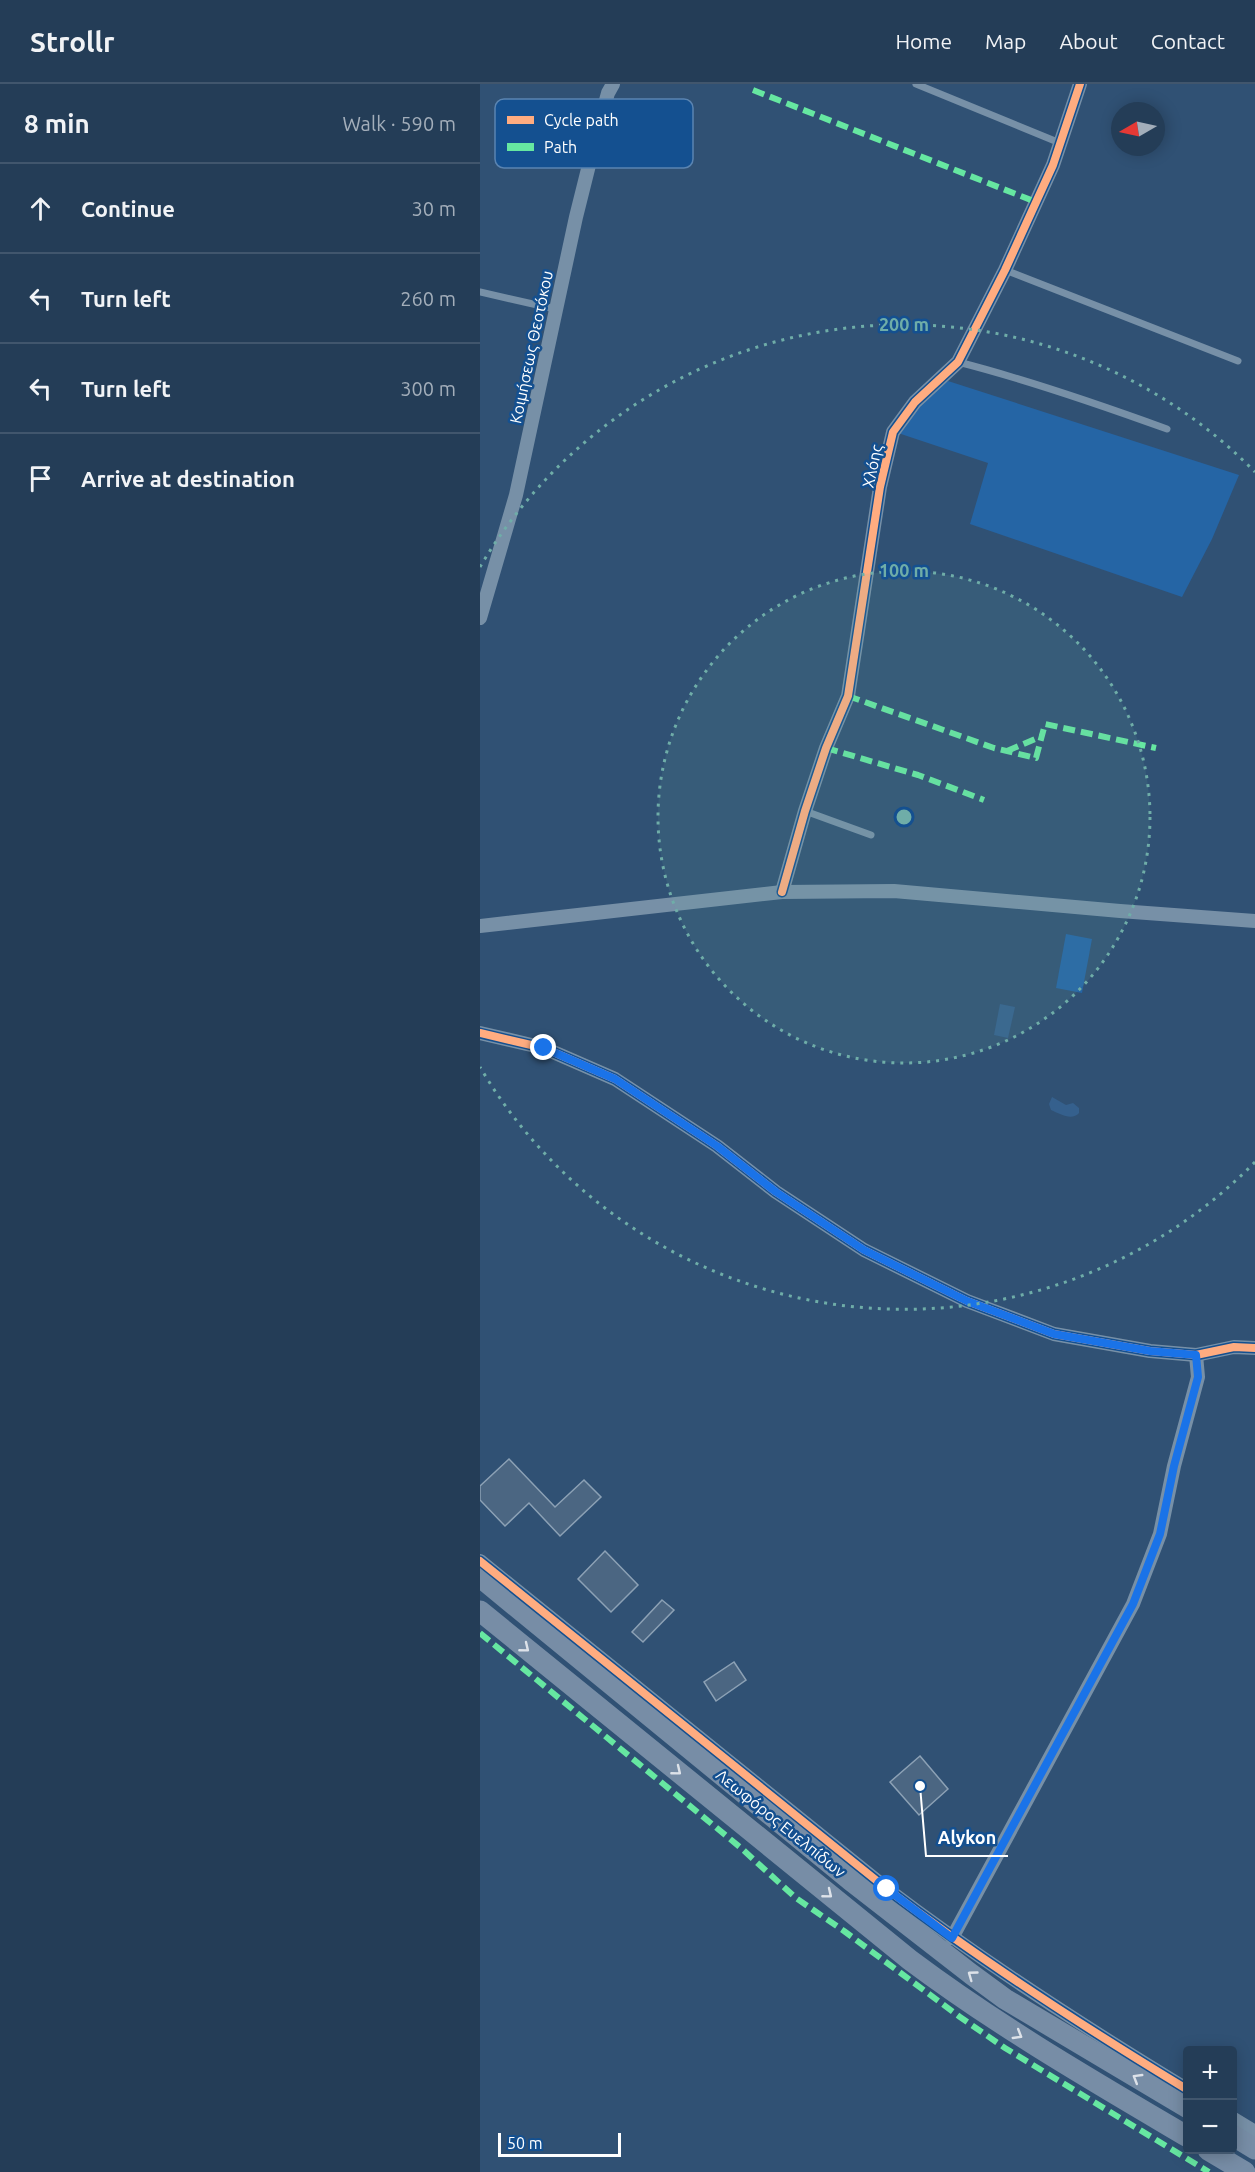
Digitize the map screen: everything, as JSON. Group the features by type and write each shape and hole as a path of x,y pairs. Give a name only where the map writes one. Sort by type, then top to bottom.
{"main road":[{"name":"Λεωφόρος Ευελπίδων","path":"480,1577 850,1880 971,1974 1005,1999 1183,2105"},
{"name":"Λεωφόρος Ευελπίδων","path":"480,1611 956,1995 1004,2027 1183,2134"},
{"path":"1237,2138 1255,2149"},
{"path":"1215,2154 1245,2172"}],"street":[{"name":"Κοιμήσεως Θεοτόκου","path":"606,99 613,84"},
{"name":"Χλόης","path":"782,892 826,748 848,696 880,487 893,432 915,402 958,362 1005,270 1053,165 1080,84"},
{"name":"Κοιμήσεως Θεοτόκου","path":"480,618 516,495 555,309 589,168"},
{"path":"480,926 782,892 894,891 1255,921"},
{"path":"480,1033 544,1048 615,1079 717,1146 776,1192 864,1250 967,1301 1054,1334 1150,1351 1196,1355 1234,1347 1255,1348"},
{"path":"952,1938 1133,1604 1160,1534 1174,1466 1198,1377 1196,1355"},
{"path":"480,1561 887,1889 952,1938 1004,1974 1183,2088"},
{"path":"1237,2121 1255,2132"}],"lane":[{"path":"916,84 1060,143"},
{"path":"1005,270 1238,361"},
{"path":"480,292 555,309"},
{"path":"958,362 1094,402 1167,429"},
{"path":"805,811 872,836"}],"shaded area":[{"path":"948,381 1239,475 1212,539 1182,597 970,524 988,463 898,433 929,393"},
{"path":"1066,934 1092,939 1082,993 1056,988"},
{"path":"1000,1004 1015,1007 1008,1038 994,1035"},
{"path":"1052,1097 1066,1105 1073,1103 1079,1108 1079,1113 1069,1117 1051,1110 1049,1104"}],"building":[{"path":"509,1459 555,1507 584,1480 601,1497 560,1536 529,1503 505,1526 480,1500 480,1486"},
{"path":"605,1551 638,1585 611,1612 578,1579"},
{"path":"662,1600 674,1610 643,1642 632,1632"},
{"path":"734,1662 746,1680 716,1701 704,1682"},
{"path":"920,1756 948,1789 919,1815 890,1782"}],"marked path":[{"path":"753,90 1036,202"},
{"path":"848,696 994,748 1036,758 1045,724 1156,748"},
{"path":"1007,751 1042,736"},
{"path":"826,748 918,775 984,800"},
{"path":"480,1633 741,1848 796,1898 1005,2048 1209,2172"}],"cycle path":[{"path":"782,892 826,748 848,696 880,487 893,432 915,402 958,362 1005,270 1053,165 1080,84"},
{"path":"480,1033 544,1048 615,1079 717,1146 776,1192 864,1250 967,1301 1054,1334 1150,1351 1196,1355 1234,1347 1255,1348"},
{"path":"480,1561 887,1889 1034,1993 1183,2087"}],"place":[{"name":"Alykon","path":"920,1786"}],"route":[{"path":"544,1048 615,1079 717,1146 776,1192 864,1250 967,1301 1054,1334 1150,1351 1196,1355 1198,1377 1174,1466 1160,1534 1133,1604 952,1938 887,1889"}]}
